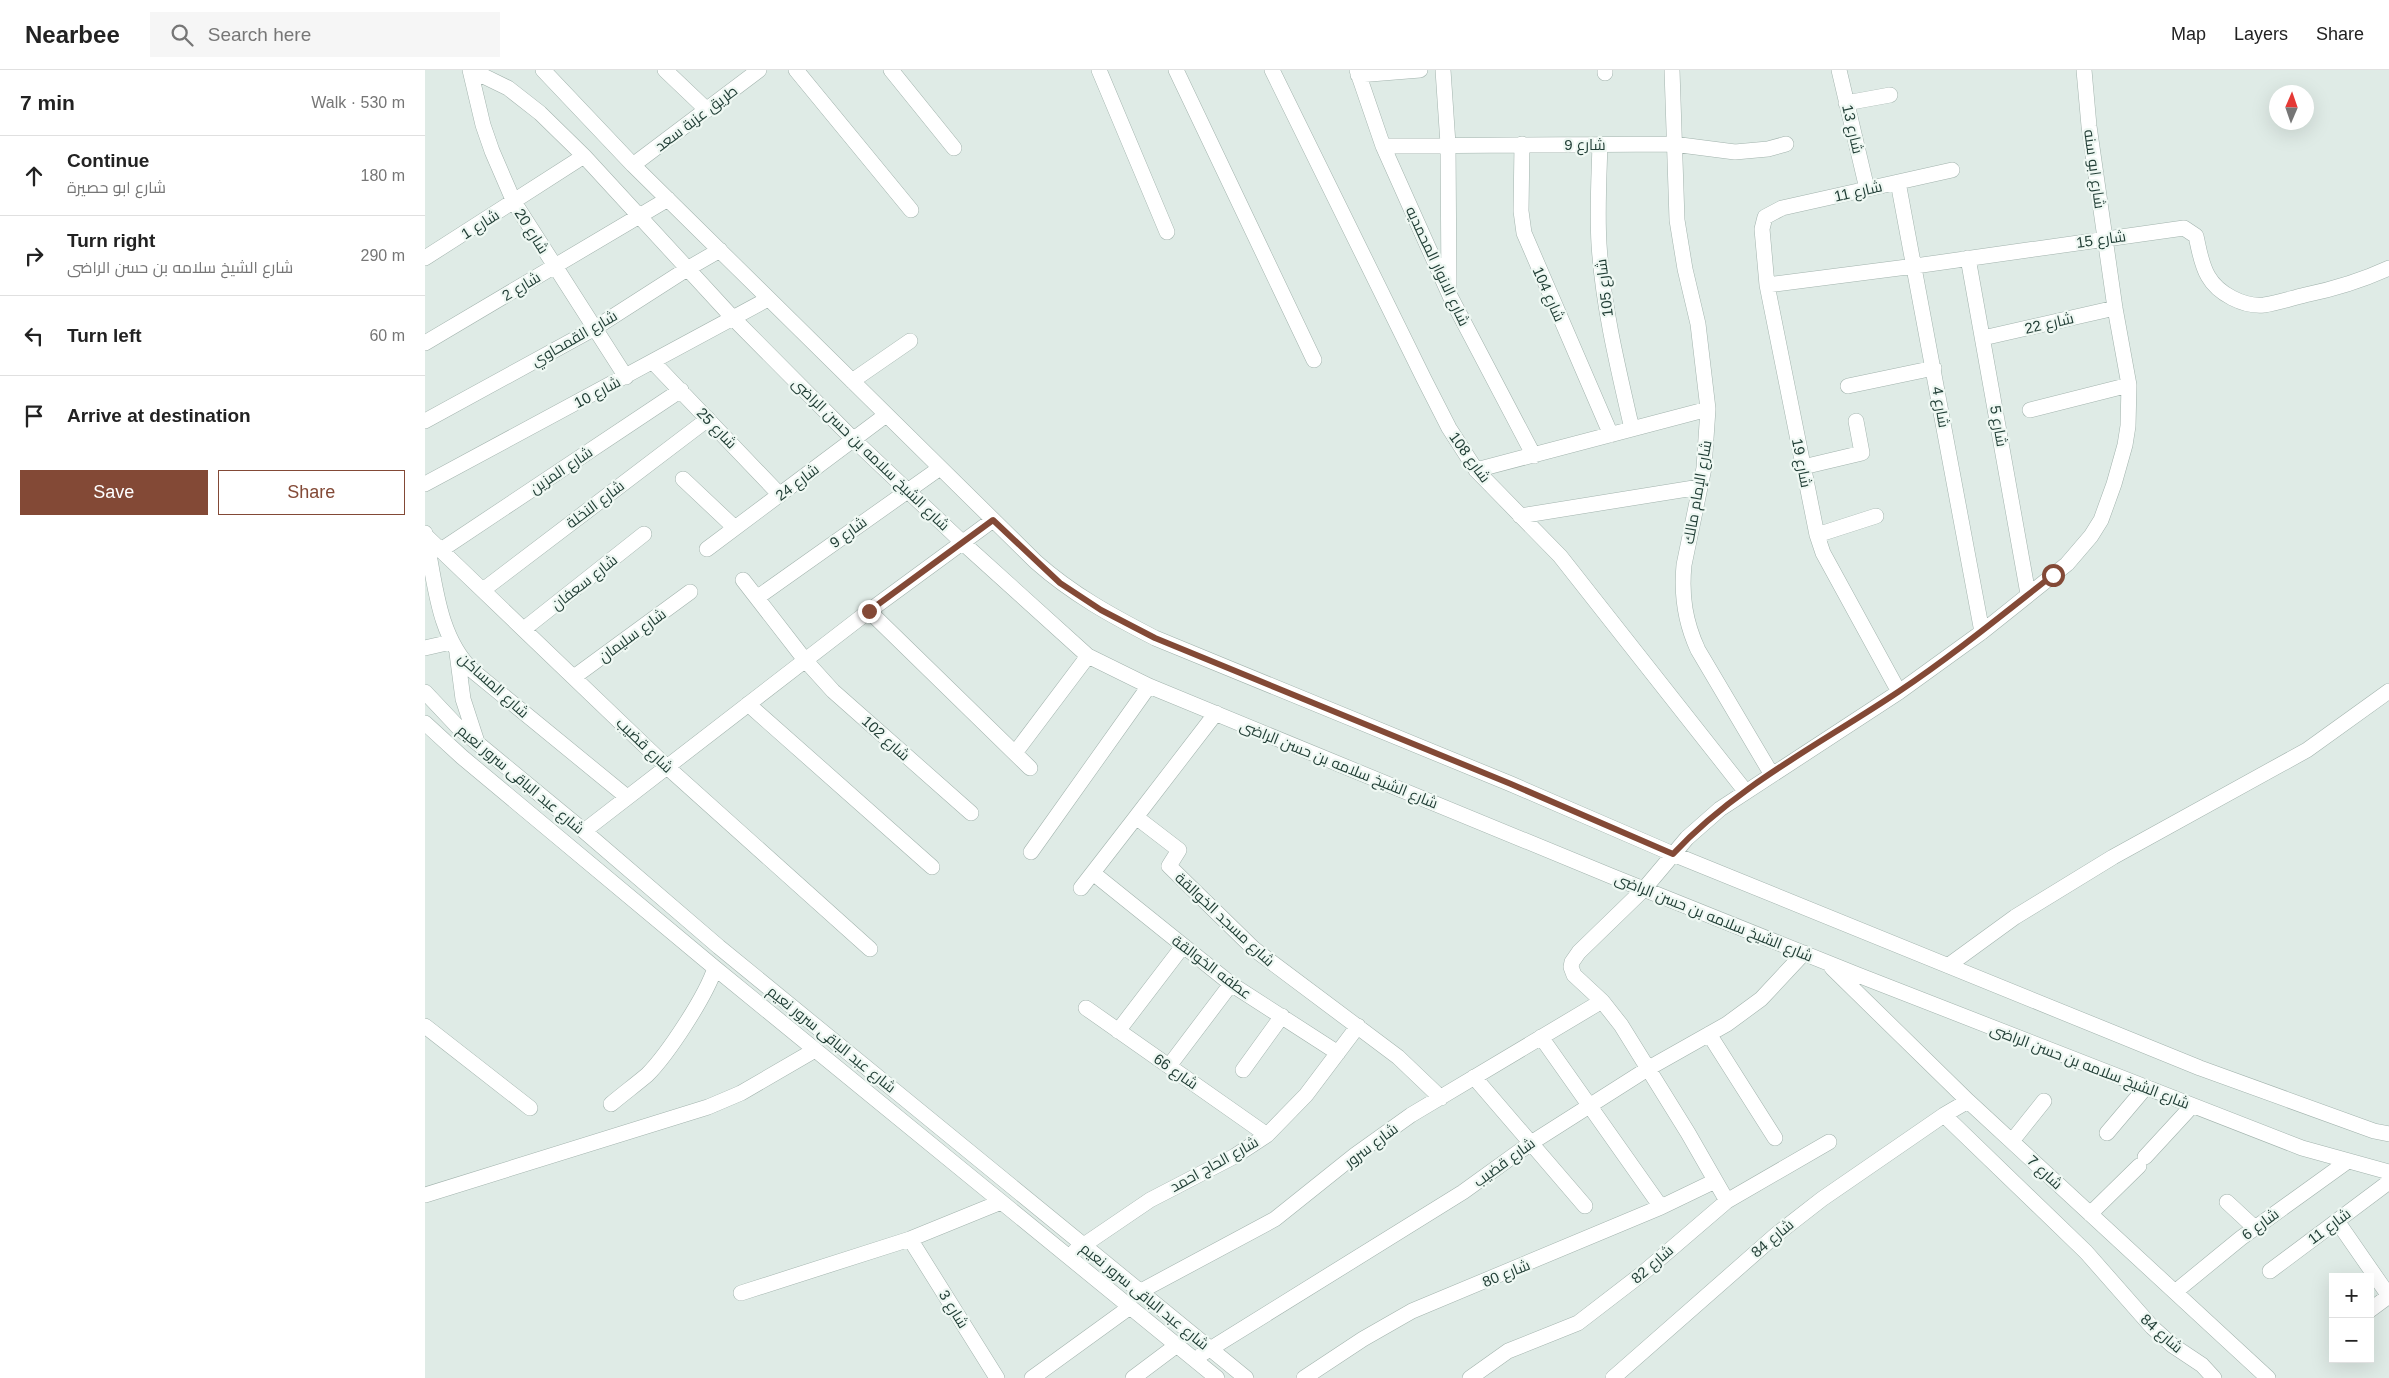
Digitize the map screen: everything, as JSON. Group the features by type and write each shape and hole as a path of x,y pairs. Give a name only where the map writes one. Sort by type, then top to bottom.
{"street":[{"name":"شارع الشيخ سلامه بن حسن الراضى","path":"471,70 508,88 525,100 584,156 732,317 853,439 963,543 1088,656 1149,686 1216,714 1804,953 2302,1148 2389,1172"},
{"name":"شارع 20","path":"471,70 486,134 515,202 626,377"},
{"path":"543,70 633,165 993,520 1060,583 1101,610 1155,638 1511,784 1673,854 2200,1068 2374,1131 2389,1134"},
{"path":"665,70 707,110"},
{"name":"طريق عزبة سعد","path":"633,165 759,70"},
{"path":"796,70 911,210"},
{"path":"891,70 954,148"},
{"path":"1099,70 1167,232"},
{"path":"1176,70 1314,360"},
{"name":"شارع 108","path":"1272,70 1432,395 1457,441 1476,470 1560,556 1747,792"},
{"path":"1358,72 1421,70"},
{"path":"1443,70 1448,144 1449,296"},
{"name":"شارع الإمام مالك","path":"1672,70 1677,220 1701,343 1708,409 1706,448 1682,581 1687,622 1698,650 1772,775"},
{"name":"شارع 13","path":"1839,70 1867,189"},
{"name":"شارع ابو سنه","path":"1602,1001 1574,975 1571,967 1574,957 1644,889 1673,854 1714,814 1899,692 1982,632 2067,564 2091,536 2101,520 2117,478 2125,446 2129,426 2129,386 2115,308 2089,126 2084,70"},
{"name":"شارع الانوار المحمديه","path":"1358,72 1383,146 1449,296 1534,456"},
{"path":"1846,103 1890,95"},
{"name":"شارع 9","path":"1383,146 1448,144 1673,144 1735,152 1768,149 1786,144"},
{"name":"شارع 104","path":"1522,144 1521,211 1524,233 1611,435"},
{"name":"شارع 105","path":"1600,144 1599,242 1602,277 1613,346 1632,429"},
{"name":"شارع 1","path":"425,258 584,156"},
{"name":"شارع 11","path":"1765,218 1782,208 1952,170"},
{"name":"شارع 4","path":"1899,182 1982,632"},
{"name":"شارع 2","path":"425,343 668,199"},
{"name":"شارع 19","path":"1765,218 1762,229 1767,285 1817,535 1823,552 1899,692"},
{"name":"شارع 15","path":"1767,285 2184,228 2191,230 2196,236 2203,262 2211,280 2227,294 2250,304 2263,305 2335,288 2389,268"},
{"name":"شارع القمحاوي","path":"425,421 595,328 687,268 720,250"},
{"name":"شارع 5","path":"1968,258 2028,594"},
{"name":"شارع 10","path":"425,484 769,298"},
{"name":"شارع 22","path":"1983,338 2115,308"},
{"path":"852,381 909,341"},
{"name":"شارع 25","path":"653,362 780,494"},
{"path":"1848,386 1934,368"},
{"path":"2030,410 2129,386"},
{"name":"شارع المزين","path":"441,550 681,390"},
{"path":"1476,470 1708,409"},
{"name":"شارع 24","path":"707,549 886,415"},
{"name":"شارع النخلة","path":"483,590 708,419"},
{"path":"1803,467 1862,453 1856,422"},
{"name":"شارع 9","path":"758,597 940,468"},
{"path":"683,479 735,528"},
{"path":"1520,516 1700,487"},
{"path":"1817,535 1877,516"},
{"path":"584,831 869,611 993,520"},
{"name":"شارع قضيب","path":"425,534 666,766 870,949"},
{"name":"شارع المساكن","path":"425,534 446,631 454,648 473,671 627,797"},
{"name":"شارع سعفان","path":"524,629 644,534"},
{"name":"شارع 102","path":"743,580 805,660 833,691 971,813"},
{"name":"شارع سليمان","path":"573,677 690,592"},
{"path":"869,611 1030,768"},
{"path":"425,648 454,648 463,699 477,744"},
{"path":"1015,753 1088,656"},
{"path":"1031,852 1149,686"},
{"path":"1949,965 2015,917 2113,858 2307,750 2389,691"},
{"name":"شارع عبد الباقى سرور نعيم","path":"425,692 477,744 584,831 719,947 1246,1378"},
{"path":"748,704 932,867"},
{"path":"1081,888 1216,714"},
{"name":"شارع عبد الباقى سرور نعيم","path":"425,723 490,781 715,968 1217,1378"},
{"name":"شارع مسجد الخوالقة","path":"1136,817 1179,850 1169,866 1244,939 1281,970 1359,1026 1398,1057 1441,1098"},
{"name":"عطفه الخوالقة","path":"1093,873 1231,984 1338,1053"},
{"path":"1118,1031 1183,946"},
{"name":"شارع قضيب","path":"1195,1360 1209,1349 1463,1192 1531,1143 1649,1068 1709,1034 1761,999 1804,953"},
{"name":"شارع 7","path":"1827,962 1968,1101 2268,1378"},
{"path":"611,1104 648,1074 665,1052 702,995 715,968"},
{"path":"1169,1066 1231,984"},
{"path":"1602,1001 1621,1025 1649,1068 1727,1201"},
{"name":"شارع سرور","path":"1141,1291 1275,1218 1383,1134 1602,1001"},
{"name":"شارع 66","path":"1086,1008 1267,1135"},
{"path":"1243,1070 1282,1016"},
{"path":"425,1026 530,1108"},
{"name":"شارع الحاج احمد","path":"1068,1256 1082,1244 1150,1200 1235,1156 1267,1135 1305,1095 1359,1026"},
{"path":"1709,1034 1775,1138"},
{"path":"1541,1037 1591,1105 1661,1207"},
{"path":"425,1195 708,1107 741,1093 815,1050"},
{"path":"1474,1077 1585,1206"},
{"path":"2107,1133 2146,1088"},
{"name":"شارع 84","path":"1613,1378 1797,1218 1944,1115 1968,1101"},
{"path":"2012,1141 2044,1102"},
{"path":"2090,1214 2192,1106"},
{"name":"شارع 84","path":"1944,1115 2086,1252 2151,1327 2172,1345 2202,1365 2214,1378"},
{"name":"شارع 82","path":"1476,1376 1508,1351 1567,1329 1589,1316 1643,1273 1727,1201 1829,1142"},
{"name":"شارع 6","path":"2175,1292 2213,1259 2348,1161"},
{"name":"شارع 80","path":"1304,1378 1363,1339 1412,1312 1661,1207 1715,1181"},
{"name":"شارع 11","path":"2270,1271 2389,1182"},
{"path":"741,1293 910,1239 1001,1202"},
{"path":"2227,1202 2255,1228"},
{"path":"2337,1221 2373,1273"},
{"name":"شارع 3","path":"910,1239 997,1378"},
{"path":"2374,1274 2389,1296 2374,1307"},
{"path":"1031,1378 1130,1306"},
{"path":"1133,1378 1177,1345"}],"route":[{"path":"869,611 993,520 1035,562 1060,583 1101,610 1155,638 1511,784 1673,854 1687,838 1721,809 1899,692 1982,632 2053,575"}]}
